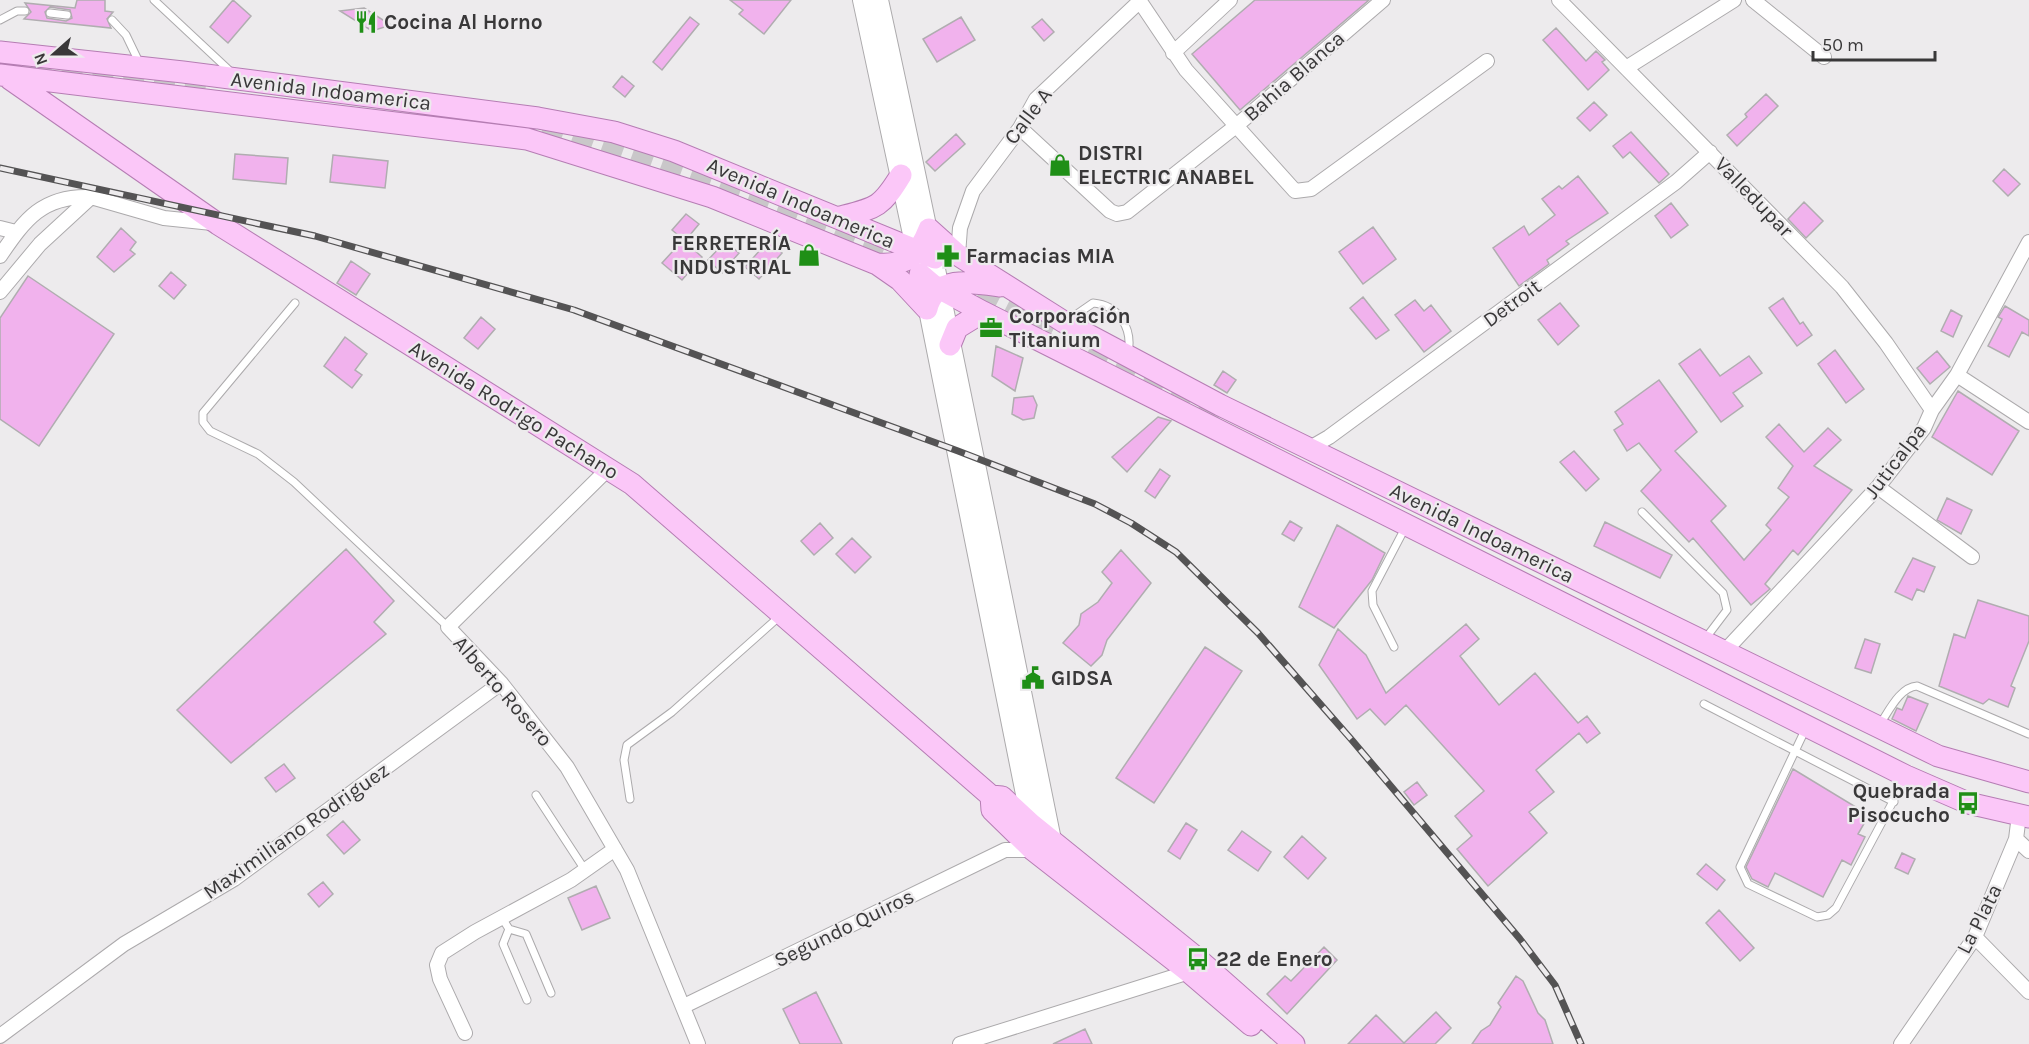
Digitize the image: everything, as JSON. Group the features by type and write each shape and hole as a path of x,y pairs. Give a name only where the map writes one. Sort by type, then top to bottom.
{"main road":[{"name":"Avenida Indoamerica","path":"0,52 238,79 538,118 614,132 674,151 840,217 925,255"},
{"name":"Avenida Rodrigo Pachano","path":"2,74 39,88 218,224 632,484 991,796 992,810 1017,836 1042,845 1198,959 1287,1043"},
{"name":"Avenida Indoamerica","path":"39,88 527,139 712,197 877,264 895,265 925,255"},
{"path":"840,217 866,211 885,200 901,176"},
{"path":"925,255 929,229"},
{"path":"929,229 958,255 1009,288"},
{"path":"877,264 900,280 927,309"},
{"name":"Avenida Indoamerica","path":"920,274 983,312 1906,777 1968,803 2024,816"},
{"name":"Avenida Indoamerica","path":"941,288 975,282 1009,288 1064,322 1220,405 1878,727 1938,756 2029,782"},
{"path":"927,309 930,297 941,288"},
{"path":"950,345 957,328 983,312"},
{"name":"Avenida Rodrigo Pachano","path":"1042,845 1190,972 1287,1043"}],"street":[{"path":"1173,53 1230,0"},
{"name":"Bahia Blanca","path":"1020,128 1110,211 1118,214 1127,213 1236,126 1383,0"},
{"name":"Valledupar","path":"1559,0 1842,287 1886,343 1932,410"},
{"path":"1626,68 1734,0"},
{"path":"1753,0 1824,57"},
{"path":"865,1 901,176 925,255 941,288 1042,845"},
{"path":"865,1 929,229"},
{"path":"1139,1 1173,53 1295,191 1302,192 1311,189 1487,61"},
{"name":"Calle A","path":"958,255 960,228 973,191 1020,128 1036,99 1139,1"},
{"name":"Detroit","path":"1310,448 1329,437 1666,189 1710,152"},
{"path":"0,291 40,244 91,197"},
{"path":"0,256 16,232 37,212 60,198 91,197 164,218 218,224"},
{"path":"0,228 16,232"},
{"name":"Juticalpa","path":"1724,652 1878,487 1924,428 1932,410 1957,375 2029,242"},
{"path":"925,255 920,274 1017,836"},
{"path":"1957,375 2029,422"},
{"path":"448,627 607,470"},
{"path":"1878,487 1972,557"},
{"name":"Alberto Rosero","path":"448,627 501,683 567,768 627,870 698,1044"},
{"name":"Maximiliano Rodriguez","path":"0,1036 124,944 234,879 501,683"},
{"name":"La Plata","path":"1901,1044 1975,937 2024,816"},
{"name":"Segundo Quiros","path":"684,1006 1017,836"},
{"path":"2016,839 2029,851"},
{"path":"465,1033 440,979 437,964 442,953 506,923 615,849"},
{"path":"1975,937 2029,992"},
{"path":"960,1044 1190,972"}],"lane":[{"path":"154,0 238,79"},
{"path":"0,20 17,11 25,11"},
{"path":"50,13 67,15"},
{"path":"112,20 126,35 141,68"},
{"name":"Alberto Rosero","path":"295,303 203,413 204,422 210,431 258,454 294,482 448,627"},
{"path":"1064,322 1093,303 1102,304 1118,313 1128,330 1130,343 1127,356"},
{"path":"1642,512 1724,593 1727,610 1703,642"},
{"path":"1394,647 1373,605 1372,591 1406,525"},
{"path":"630,799 624,760 627,745 672,712 782,615"},
{"path":"1878,727 1901,693 1910,686 1917,686 2029,734"},
{"path":"1704,704 1894,802"},
{"path":"1807,727 1740,867 1748,884 1818,917 1828,915 1836,908 1906,777"},
{"path":"536,795 585,870"},
{"path":"527,1000 503,944 506,923 526,934 551,993"}],"building":[{"path":"77,0 105,0 105,11 113,12 107,19 111,28 24,19 31,12 25,3 75,8","holes":["50,7 70,10 72,18 66,21 47,18 45,12"]},
{"path":"233,0 251,16 228,43 210,27"},
{"path":"730,0 791,0 764,34 739,14 743,10"},
{"path":"1255,0 1369,0 1240,110 1192,54"},
{"path":"364,8 391,25 372,31 340,11"},
{"path":"690,17 699,24 662,70 653,62"},
{"path":"961,17 975,40 937,62 923,39"},
{"path":"1042,19 1054,32 1044,41 1032,27"},
{"path":"1556,28 1586,61 1596,51 1605,60 1602,62 1609,70 1588,90 1543,40"},
{"path":"622,76 634,86 625,97 613,87"},
{"path":"1766,94 1778,106 1737,146 1727,135 1747,117 1745,114"},
{"path":"1594,102 1607,115 1590,131 1577,118"},
{"path":"1631,132 1669,174 1659,183 1630,152 1623,158 1613,146"},
{"path":"956,134 965,144 935,171 926,162"},
{"path":"235,154 288,158 286,184 233,179"},
{"path":"333,155 388,161 385,188 330,182"},
{"path":"2004,169 2020,184 2008,196 1993,181"},
{"path":"1578,176 1608,213 1566,241 1569,244 1547,260 1549,264 1519,286 1493,248 1524,226 1529,235 1555,215 1542,199 1559,186 1562,189"},
{"path":"1804,202 1823,221 1806,238 1788,219"},
{"path":"1671,203 1688,225 1671,238 1655,216"},
{"path":"686,214 699,224 685,241 672,230"},
{"path":"1373,227 1396,259 1363,284 1339,252"},
{"path":"121,228 136,242 130,250 135,254 114,272 97,257"},
{"path":"683,240 702,257 682,280 662,263"},
{"path":"769,240 782,253 759,279 745,267"},
{"path":"730,245 739,253 722,273 708,260 720,247 725,251"},
{"path":"351,261 370,274 356,295 337,283"},
{"path":"171,272 186,285 174,299 159,286"},
{"path":"28,276 114,334 39,446 0,419 0,318"},
{"path":"1363,297 1389,330 1376,339 1350,308"},
{"path":"1783,298 1800,324 1803,322 1812,335 1797,346 1769,308"},
{"path":"1415,300 1424,311 1431,305 1451,331 1424,352 1395,315"},
{"path":"1560,303 1579,326 1558,345 1538,320"},
{"path":"2005,306 2029,320 2029,336 2022,332 2009,357 1988,346 2002,319 1998,317"},
{"path":"1951,310 1962,316 1953,337 1941,331"},
{"path":"481,317 495,329 478,349 464,338"},
{"path":"345,337 367,354 355,370 362,375 352,388 324,366"},
{"path":"996,346 1023,358 1015,391 992,376"},
{"path":"1700,349 1720,376 1749,356 1762,373 1733,393 1743,406 1721,422 1679,364"},
{"path":"1835,350 1864,389 1846,403 1818,364"},
{"path":"1937,351 1950,367 1930,384 1917,368"},
{"path":"1223,371 1236,380 1227,393 1214,385"},
{"path":"1659,380 1697,432 1675,451 1726,506 1711,521 1744,560 1771,530 1766,525 1789,497 1778,488 1793,466 1766,437 1779,424 1804,452 1828,428 1841,440 1814,466 1852,490 1798,555 1793,550 1765,584 1770,589 1751,605 1693,538 1689,542 1641,491 1661,470 1639,443 1627,451 1614,430 1623,424 1615,412"},
{"path":"1958,391 2019,431 1992,475 1932,437"},
{"path":"1033,396 1037,405 1034,418 1023,420 1012,414 1014,398"},
{"path":"1158,417 1171,421 1127,472 1112,457"},
{"path":"1574,451 1599,479 1586,491 1560,462"},
{"path":"1160,469 1170,476 1155,498 1145,491"},
{"path":"1947,498 1972,510 1961,534 1937,520"},
{"path":"1290,521 1302,528 1294,541 1282,534"},
{"path":"1605,522 1672,555 1660,578 1594,546"},
{"path":"820,523 833,538 814,555 801,541"},
{"path":"1337,525 1385,553 1372,580 1334,628 1299,607"},
{"path":"852,538 871,557 855,573 836,554"},
{"path":"346,549 394,601 374,622 386,634 231,763 177,710"},
{"path":"1121,550 1151,583 1107,640 1102,655 1091,666 1063,643 1079,625 1081,614 1098,602 1112,583 1102,572"},
{"path":"1913,558 1935,567 1924,592 1917,589 1912,600 1895,592"},
{"path":"1978,600 2029,616 2029,641 2011,686 2015,688 2008,707 1989,699 1983,704 1939,686 1954,634 1965,638"},
{"path":"1466,624 1479,639 1460,656 1499,705 1535,673 1578,723 1587,716 1600,733 1587,743 1579,733 1536,770 1554,792 1529,812 1547,833 1488,886 1457,849 1472,836 1455,816 1484,791 1406,705 1385,725 1370,709 1357,719 1319,665 1338,629 1366,655 1386,693"},
{"path":"1865,639 1880,644 1871,673 1855,668"},
{"path":"1205,647 1242,671 1154,803 1116,778"},
{"path":"1908,696 1928,704 1916,731 1892,719 1897,708 1902,710"},
{"path":"284,764 295,778 276,792 265,778"},
{"path":"1793,769 1869,815 1858,834 1865,837 1851,865 1842,860 1823,897 1775,873 1768,887 1752,879 1746,867"},
{"path":"1417,782 1427,795 1414,805 1404,792"},
{"path":"343,821 360,840 344,854 327,835"},
{"path":"1186,823 1197,830 1180,859 1168,851"},
{"path":"1242,831 1271,852 1258,871 1228,850"},
{"path":"1302,836 1326,858 1308,879 1284,857"},
{"path":"1902,853 1915,859 1908,874 1895,868"},
{"path":"1706,864 1725,880 1717,890 1697,874"},
{"path":"323,882 333,894 319,907 308,894"},
{"path":"596,886 610,918 582,930 568,898"},
{"path":"1719,910 1754,948 1740,961 1706,923"},
{"path":"1324,947 1337,960 1287,1014 1267,994 1285,976 1291,981"},
{"path":"1516,976 1523,981 1538,1013 1545,1020 1553,1044 1472,1044 1481,1031 1490,1025 1501,1007 1498,1003"},
{"path":"816,992 842,1044 800,1044 783,1009"},
{"path":"1436,1012 1451,1028 1435,1044 1348,1044 1376,1015 1404,1043"},
{"path":"1085,1029 1092,1044 1053,1044"}],"tunnel":[{"path":"0,64 208,90"},
{"path":"544,125 827,228 917,265"},
{"path":"950,281 1207,412 1220,405"}],"railway":[{"path":"0,168 315,236 574,310 958,451 1095,504 1131,523 1176,552 1258,633 1351,739 1520,939 1555,985 1581,1044"}],"place":[{"name":"Cocina Al Horno","path":"366,22"},
{"name":"DISTRI ELECTRIC ANABEL","path":"1060,165"},
{"name":"FERRETERÍA INDUSTRIAL","path":"809,255"},
{"name":"Farmacias MIA","path":"948,256"},
{"name":"Corporación Titanium","path":"991,328"},
{"name":"GIDSA","path":"1033,678"},
{"name":"Quebrada Pisocucho","path":"1968,803"},
{"name":"22 de Enero","path":"1198,959"}]}
